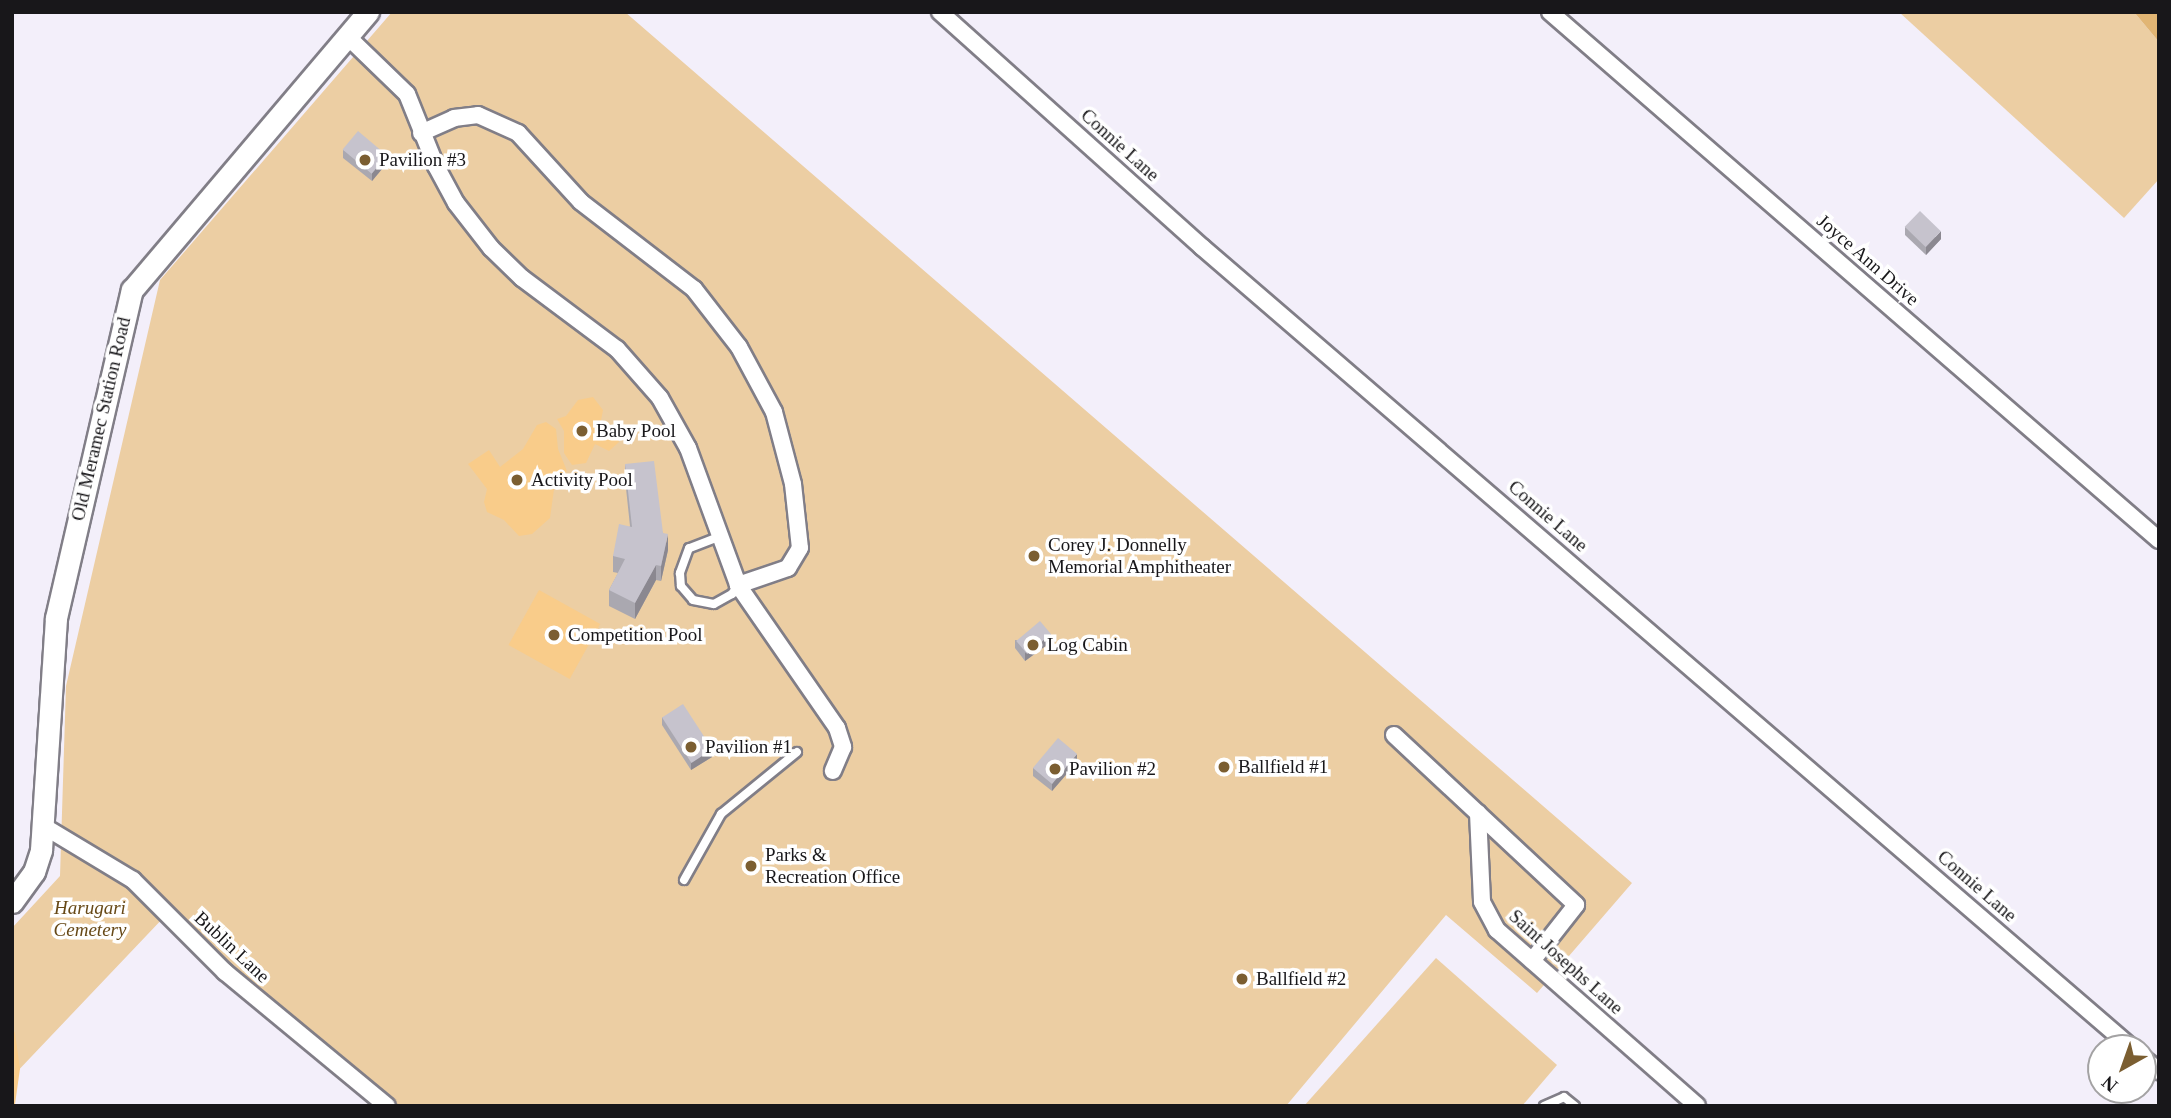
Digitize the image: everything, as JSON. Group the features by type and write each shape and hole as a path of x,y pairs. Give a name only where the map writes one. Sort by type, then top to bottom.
{"street":[{"name":"Old Meramec Station Road","path":"12,902 34,872 45,827 56,618 127,302 147,268 368,12"},
{"name":"Connie Lane","path":"940,12 1202,247 2116,1034"},
{"name":"Joyce Ann Drive","path":"1550,12 2159,540"},
{"path":"347,36 398,81 456,203 491,248 522,278 617,349 660,398 688,448 738,585 837,728 843,747 833,771"},
{"path":"421,133 454,118 478,116 499,121 518,133 581,202 694,289 739,347 774,412 793,484 800,548 788,568 738,585"},
{"path":"1394,735 1576,905 1532,961"},
{"name":"Saint Josephs Lane","path":"1478,813 1482,902 1497,930 1697,1106"},
{"name":"Bublin Lane","path":"45,827 133,880 225,972 387,1106"}],"lane":[{"path":"721,536 689,548 680,573 681,586 693,600 714,604 724,601 738,585"},
{"path":"684,880 721,814 797,752"},
{"path":"1544,1106 1564,1097 1575,1106"}],"green space":[{"name":"Harugari Cemetery","path":"392,12 625,12 1632,883 1537,993 1446,915 1286,1106 392,1106 166,915 12,1077 12,928 60,876 66,686 160,280"},
{"path":"1899,12 2134,12 2159,42 2159,179 2124,218"},
{"path":"1436,958 1557,1065 1522,1106 1304,1106"}],"shaded area":[{"path":"2134,12 2159,12 2159,42"},
{"name":"Baby Pool","path":"593,397 603,410 599,431 615,433 619,442 609,451 595,444 586,463 572,465 564,453 564,431 557,419 566,416 578,400"},
{"name":"Activity Pool","path":"546,422 556,429 558,449 567,471 555,482 550,518 532,534 519,536 504,520 487,512 484,502 487,489 468,464 489,450 500,467 523,449 537,425"},
{"name":"Competition Pool","path":"539,590 600,624 570,679 508,645"}],"building":[{"name":"Pavilion #3","path":"358,131 387,155 372,174 343,149"},
{"path":"1920,211 1941,231 1926,247 1905,227"},
{"path":"654,461 663,533 668,534 661,566 656,565 635,603 609,590 625,559 613,556 619,524 632,527 625,464"},
{"path":"1040,621 1051,634 1027,654 1016,641"},
{"name":"Pavilion #1","path":"683,704 712,749 691,763 662,718"},
{"name":"Pavilion #2","path":"1058,738 1077,754 1052,784 1033,768"}],"waterway":[{"path":"12,1033 17,1068 12,1104"}],"place":[{"name":"Pavilion #3","path":"365,160"},
{"name":"Baby Pool","path":"582,431"},
{"name":"Activity Pool","path":"517,480"},
{"name":"Corey J. Donnelly Memorial Amphitheater","path":"1034,556"},
{"name":"Competition Pool","path":"554,635"},
{"name":"Log Cabin","path":"1033,645"},
{"name":"Pavilion #1","path":"691,747"},
{"name":"Ballfield #1","path":"1224,767"},
{"name":"Pavilion #2","path":"1055,769"},
{"name":"Parks & Recreation Office","path":"751,866"},
{"name":"Ballfield #2","path":"1242,979"}]}
